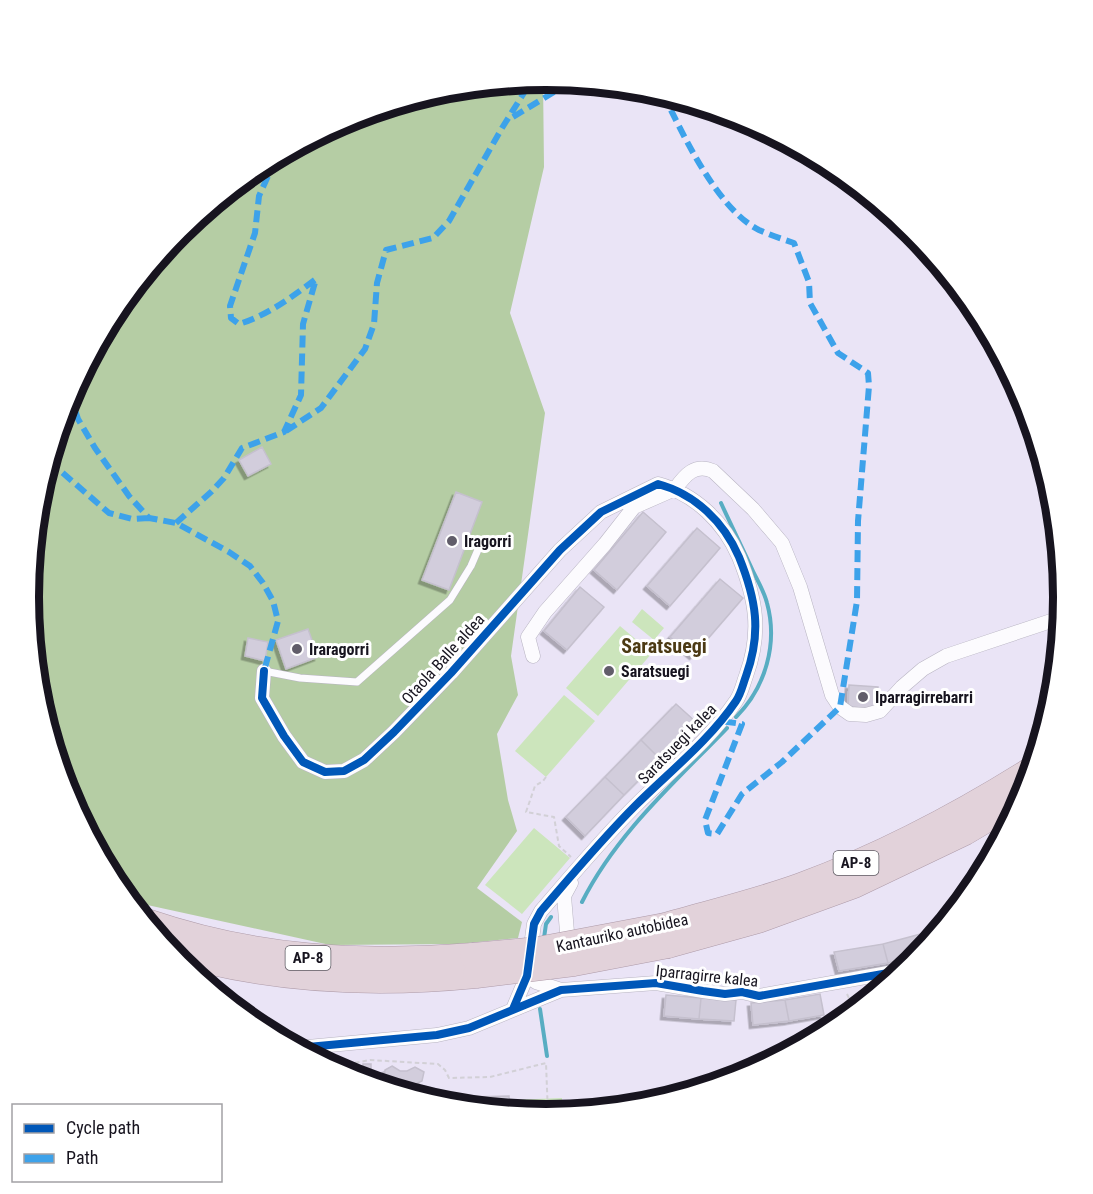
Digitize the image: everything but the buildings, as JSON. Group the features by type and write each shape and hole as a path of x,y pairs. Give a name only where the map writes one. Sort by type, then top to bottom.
{"highway":[{"name":"Kantauriko autobidea","path":"160,926 207,941 312,958 475,966 574,963 666,935 801,886 938,824 1021,776"},
{"name":"Kantauriko autobidea","path":"666,935 758,921 854,885 965,832 1008,806"},
{"name":"Kantauriko autobidea","path":"187,955 220,964 323,978 406,980 475,966"}],"street":[{"path":"533,656 528,637 545,612 605,544 634,507 675,489 684,476 692,470 704,467 713,471 768,524 782,543 810,616 832,695 840,707 850,714 866,715 880,711 916,675 946,656 1053,620"},
{"name":"Otaola Balle aldea","path":"264,671 262,698 284,736 303,762 325,772 344,771 364,760 394,732 451,673 560,550 601,512 658,484 675,489"},
{"name":"Saratsuegi kalea","path":"513,1009 527,976 534,924 542,911 613,829 721,721 738,699 748,671 755,643 756,610 746,574 731,539 705,509 675,489"},
{"name":"Saratsuegi kalea","path":"567,932 564,896 580,866"},
{"name":"Iparragirre kalea","path":"312,1047 437,1035 469,1028 561,990 656,983 703,992 725,994 742,992 759,996 887,973"},
{"path":"527,976 536,982 561,990"}],"lane":[{"path":"264,671 300,678 357,682 450,600 471,566 480,545"}],"path":[{"path":"546,777 543,782 535,786 526,812 554,817 559,846 580,866"},
{"path":"846,991 851,1003"},
{"path":"348,1064 370,1060 438,1064 449,1078 490,1077 546,1063 548,1104"}],"green space":[{"path":"543,89 544,167 510,313 545,413 511,656 518,695 497,734 508,800 517,831 477,888 522,922 518,938 458,944 330,945 143,904 107,851 91,821 66,760 56,728 43,663 39,597 40,564 43,531 56,466 66,434 91,373 125,315 165,262 212,215 238,194 293,157 352,128 383,116 447,99"},
{"name":"Saratsuegi","path":"642,609 664,628 654,640 632,622"},
{"name":"Saratsuegi","path":"620,626 652,653 598,716 566,688"},
{"name":"Saratsuegi","path":"564,695 595,721 546,777 515,751"},
{"path":"534,828 570,858 522,914 485,885"},
{"path":"562,1098 562,1104 513,1103 509,1103 509,1100"}],"waterway":[{"name":"Saratsuegi","path":"721,503 764,594 770,618 770,649 767,664 755,692 736,717"},
{"name":"Saratsuegi","path":"582,902 596,877 629,831 727,728"},
{"name":"Saratsuegi","path":"544,938 546,924 551,917"},
{"name":"Saratsuegi","path":"540,1009 547,1056"}],"marked path":[{"path":"286,431 321,408 365,349 374,324 377,283 386,250 433,238 449,221 526,90"},
{"path":"513,117 558,90"},
{"path":"668,105 703,169 729,206 759,230 794,243 809,282 810,303 838,353 868,373 869,386 858,521 857,601 840,707 782,762 742,794 717,834 708,833 705,820 742,724 721,721"},
{"path":"176,523 224,478 242,448 284,432 301,395 303,324 316,279 289,299 260,316 239,324 231,318 230,306 255,233 259,196 270,172"},
{"path":"75,410 95,448 129,496 149,518 176,523 229,552 250,566 263,583 273,601 278,621 264,671"},
{"path":"56,467 109,513 132,519 149,518"}],"cycle path":[{"path":"264,671 262,698 284,736 303,762 325,772 344,771 364,760 394,732 451,673 560,550 601,512 658,484 696,502 717,521 739,557 750,587 755,616 751,660 739,695 714,730 623,819 541,911 534,924 527,976 513,1009"},
{"path":"312,1047 437,1035 469,1028 561,990 656,983 725,994 742,992 759,996 887,973"}],"place":[{"name":"Iragorri","path":"452,541"},
{"name":"Iraragorri","path":"297,649"},
{"name":"Saratsuegi","path":"609,671"},
{"name":"Iparragirrebarri","path":"863,697"}],"district":[{"name":"Saratsuegi","path":"664,646"}]}
